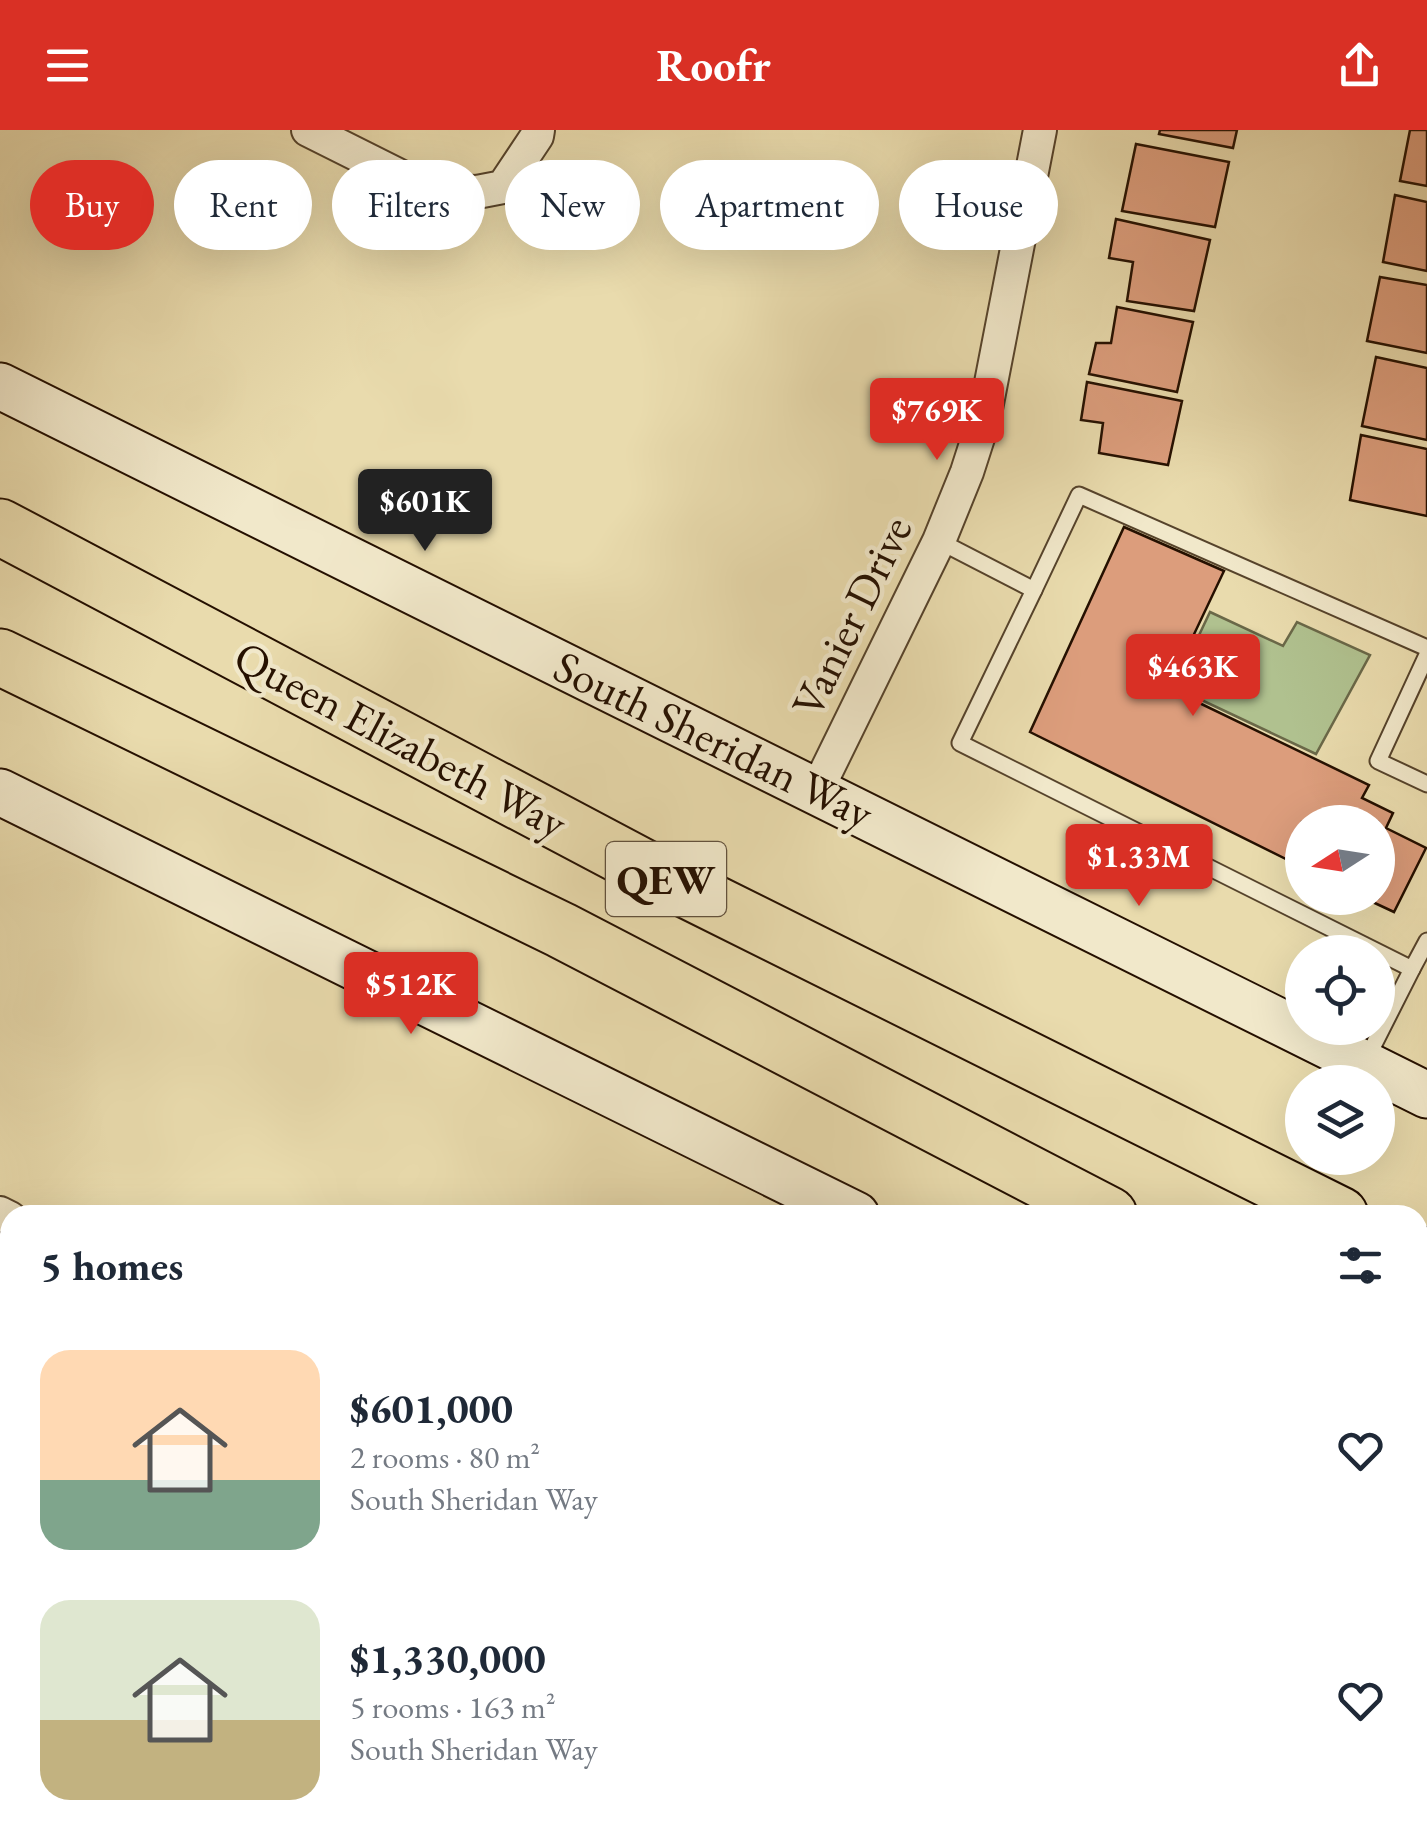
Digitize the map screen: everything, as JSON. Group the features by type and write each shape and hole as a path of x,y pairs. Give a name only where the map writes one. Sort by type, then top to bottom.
{"highway":[{"name":"Queen Elizabeth Way","path":"0,527 673,882 1320,1205"},
{"name":"QEW","path":"0,657 561,930 1090,1205"}],"street":[{"path":"308,130 428,190 477,192 503,187 538,130"},
{"name":"Vanier Drive","path":"817,790 939,541 984,419 1040,130"},
{"name":"South Sheridan Way","path":"0,386 1427,1095"},
{"path":"0,792 836,1205"}],"lane":[{"path":"1412,969 960,742 1079,494 1427,651 1378,762 1427,784"},
{"path":"939,541 1034,590"},
{"path":"1364,1063 1427,940"}],"green space":[{"path":"1210,612 1283,646 1297,622 1370,655 1316,754 1193,696 1183,669"}],"building":[{"path":"1160,130 1237,130 1233,148 1159,134"},
{"path":"1410,130 1427,130 1427,186 1400,181"},
{"path":"1136,144 1229,162 1215,227 1122,211"},
{"path":"1395,195 1427,202 1427,271 1383,262"},
{"path":"1116,219 1210,240 1194,311 1127,301 1133,262 1109,258"},
{"path":"1380,277 1427,285 1427,353 1367,341"},
{"path":"1117,307 1193,322 1177,392 1089,374 1096,343 1111,343"},
{"path":"1376,357 1427,368 1427,440 1362,426"},
{"path":"1087,382 1182,401 1168,465 1099,453 1103,423 1081,420"},
{"path":"1361,435 1427,449 1427,516 1350,500"},
{"path":"1124,527 1224,571 1178,668 1189,698 1369,785 1362,798 1376,805 1285,805 1285,859 1030,732"},
{"path":"1395,832 1426,848 1395,910"}]}
